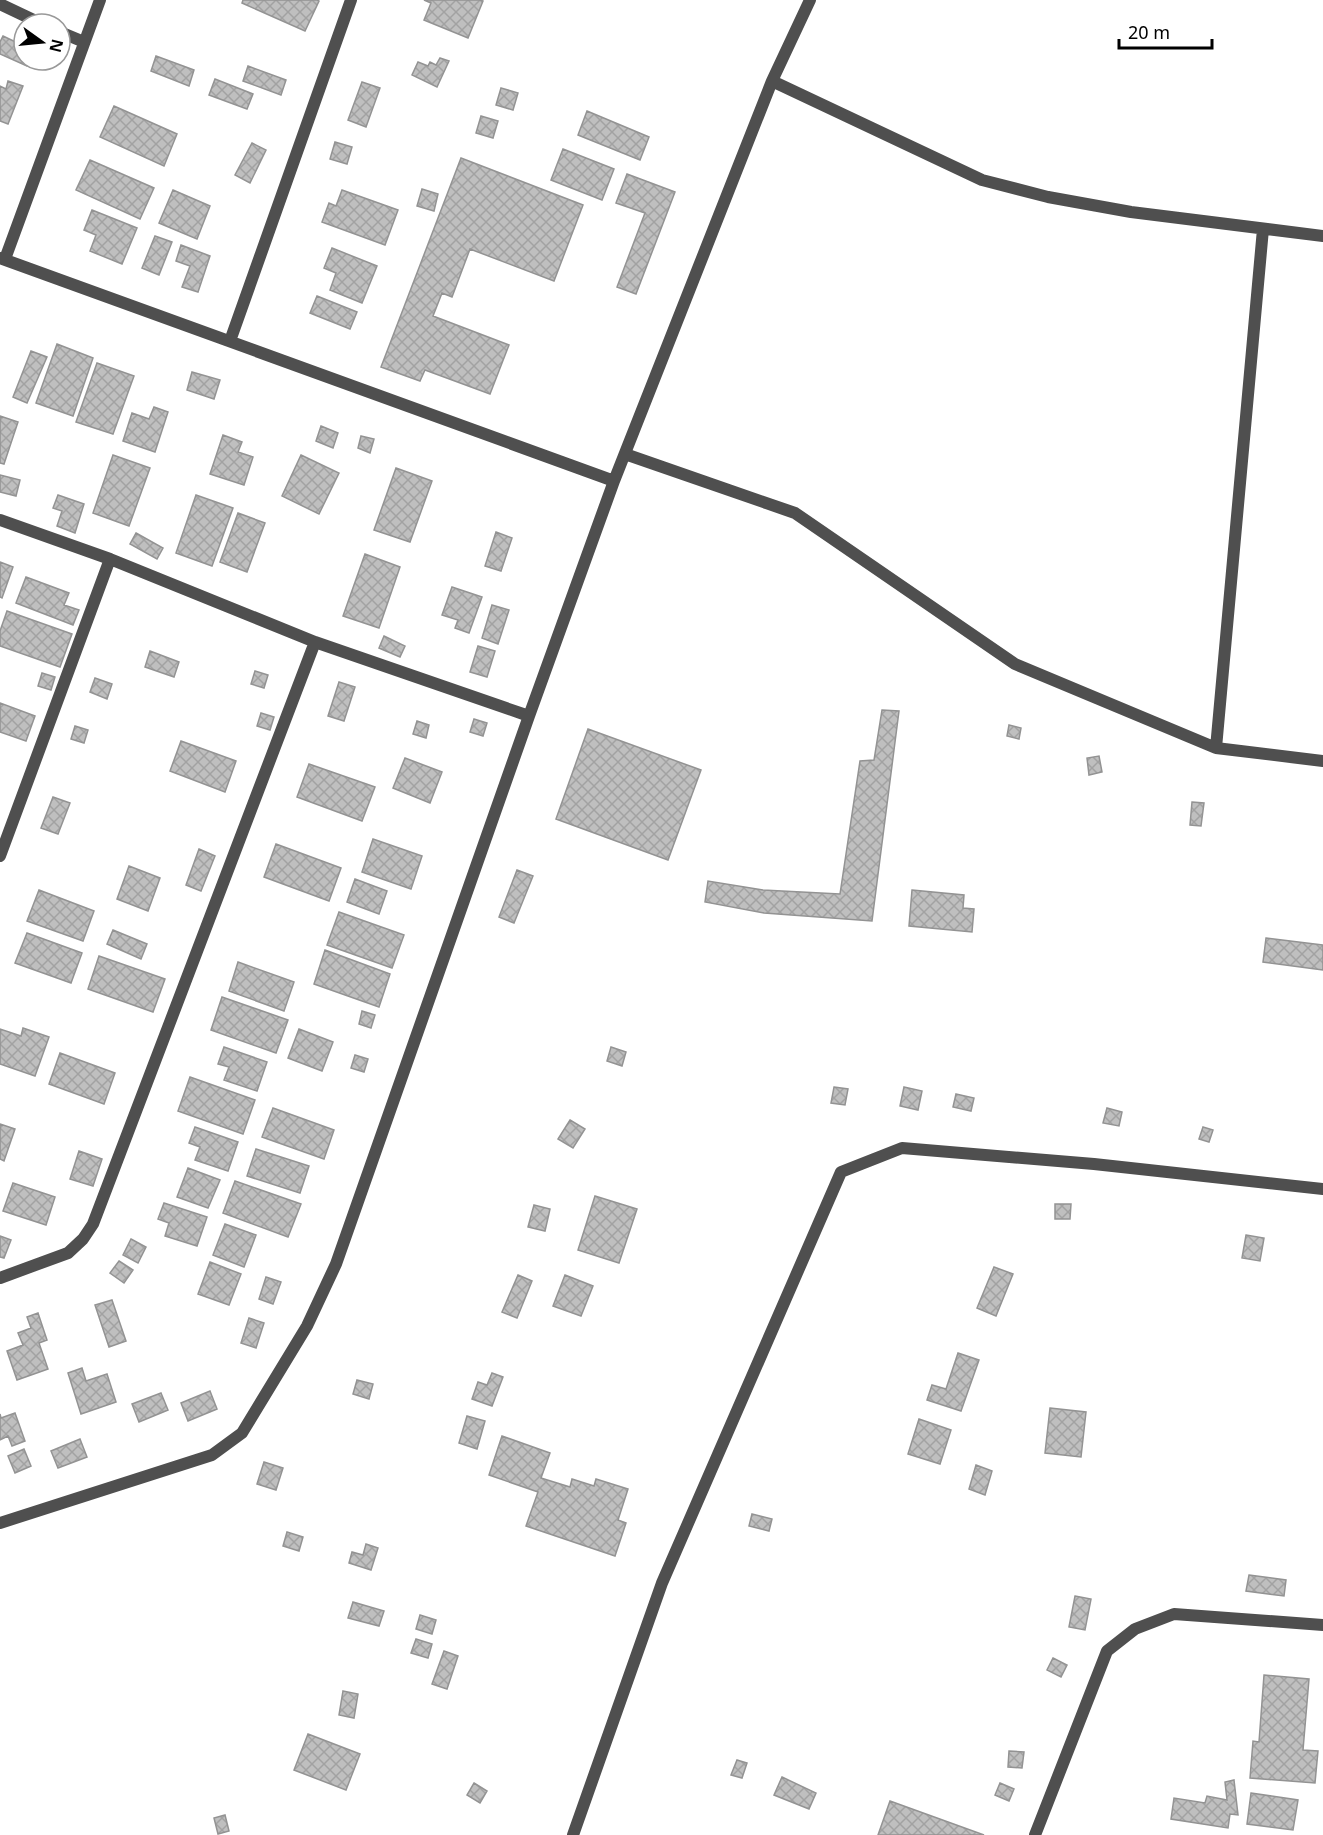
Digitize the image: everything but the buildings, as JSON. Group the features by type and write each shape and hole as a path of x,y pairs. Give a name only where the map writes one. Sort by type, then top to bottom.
{"street":[{"path":"100,0 3,259 614,481"},
{"path":"230,341 351,0"},
{"path":"0,1523 212,1455 242,1432 308,1326 336,1264 614,481 772,81 810,0"},
{"path":"0,4 17,12"},
{"path":"72,37 84,42"},
{"path":"772,81 982,180 1079,203 1323,236"},
{"path":"1216,748 1263,229"},
{"path":"625,454 795,513 1015,664 1216,748 1323,761"},
{"path":"0,520 110,559 315,642 529,716"},
{"path":"0,856 110,559"},
{"path":"0,1278 68,1253 83,1239 93,1224 315,642"},
{"path":"573,1835 662,1583 841,1172 902,1148 1094,1164 1323,1190"},
{"path":"1035,1835 1107,1651 1135,1629 1174,1614 1323,1625"}]}
